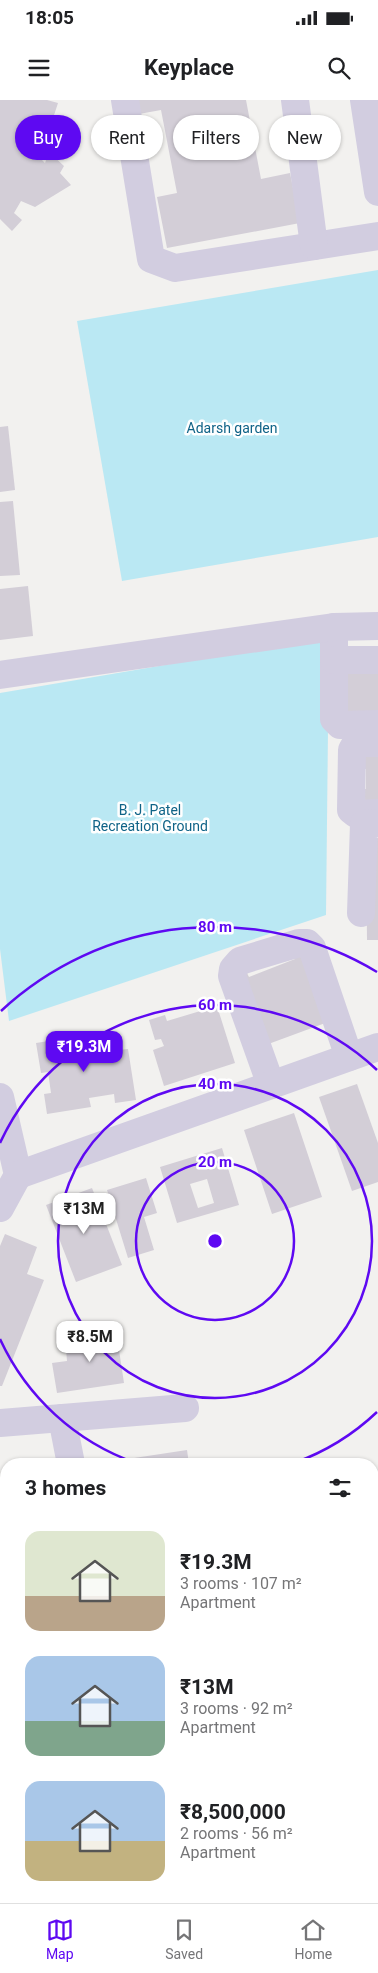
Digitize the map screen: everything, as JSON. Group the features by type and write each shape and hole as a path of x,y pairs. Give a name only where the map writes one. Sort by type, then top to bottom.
{"street":[{"path":"124,100 150,259 175,268 378,236"},
{"path":"295,100 314,246"},
{"path":"364,100 378,192"},
{"path":"0,675 334,627 378,626"},
{"path":"334,627 334,719 340,725 378,724"},
{"path":"334,660 378,660"},
{"path":"378,743 356,743 352,750 351,810 356,814 378,813"},
{"path":"361,913 364,824 378,823"},
{"path":"271,1085 232,976 233,969 240,961 299,943 307,943 312,948 350,1057"},
{"path":"18,1175 378,1047"},
{"path":"0,1097 18,1175 0,1208"},
{"path":"0,1424 185,1408"},
{"path":"62,1418 70,1458"}],"green space":[{"name":"Adarsh garden","path":"378,270 378,537 122,581 77,321"},
{"name":"B. J. Patel Recreation Ground","path":"329,637 326,915 9,1021 0,949 0,693"}],"building":[{"path":"0,100 47,100 58,103 54,115 15,115 15,160 42,160 45,163 46,160 58,160 64,166 60,173 71,185 35,207 21,201 14,213 22,220 12,231 0,219"},
{"path":"136,100 246,100 249,115 173,115 173,160 257,160 261,179 290,173 300,223 167,248 157,197 177,193 163,115 161,110 139,114"},
{"path":"8,426 15,490 0,492 0,427"},
{"path":"13,501 20,575 0,576 0,502"},
{"path":"28,586 33,636 0,640 0,589"},
{"path":"378,667 378,718 343,719 343,668"},
{"path":"355,748 378,748 378,809 356,809 356,789 366,789 366,769 355,769"},
{"path":"378,838 378,940 367,940 366,839"},
{"path":"301,950 328,1022 263,1046 236,974 246,971 249,977 295,959 293,953"},
{"path":"217,1006 235,1063 164,1086 153,1050 164,1046 161,1039 155,1040 149,1020 165,1015 167,1021"},
{"path":"74,1037 75,1041 92,1038 93,1046 116,1042 118,1050 128,1049 136,1100 115,1103 114,1094 89,1098 91,1107 47,1114 44,1094 51,1093 48,1072 41,1073 36,1043"},
{"path":"357,1084 378,1143 378,1182 352,1191 319,1097"},
{"path":"294,1113 322,1197 272,1214 244,1130"},
{"path":"222,1148 239,1205 177,1223 160,1167","holes":["207,1179 214,1203 198,1208 190,1184"]},
{"path":"146,1178 157,1213 144,1217 154,1250 128,1258 107,1190"},
{"path":"92,1188 122,1265 76,1282 46,1205"},
{"path":"5,1234 37,1247 27,1274 44,1280 2,1386 0,1386 0,1246"},
{"path":"116,1330 124,1383 57,1393 52,1363 67,1361 66,1349 72,1348 69,1332 81,1331 81,1336"},
{"path":"187,1450 188,1458 134,1458"}]}
